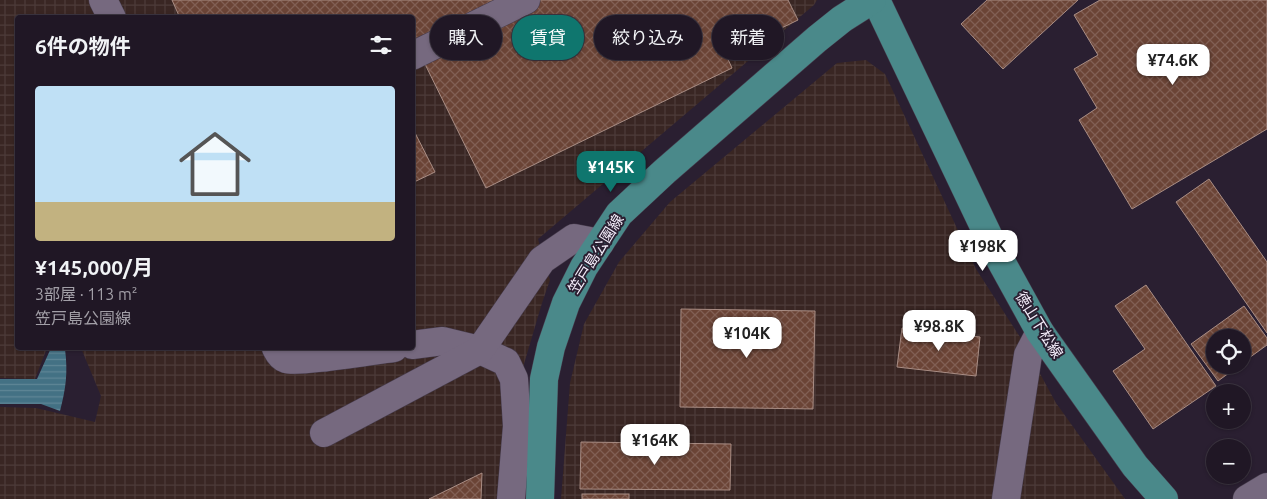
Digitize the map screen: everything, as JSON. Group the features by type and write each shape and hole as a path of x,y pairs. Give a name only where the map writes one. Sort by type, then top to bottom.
{"main road":[{"name":"笠戸島公園線","path":"540,499 544,379 551,347 566,303 584,267 619,214 664,172 836,24 872,0"},
{"name":"徳山下松線","path":"876,0 997,254 1040,332 1135,466 1164,499"}],"street":[{"path":"103,0 110,15"},
{"path":"415,55 526,0"},
{"path":"324,433 480,350 542,260 574,238 600,243"},
{"path":"1006,499 1028,355 1040,332"},
{"path":"415,345 443,341 480,350 506,362 514,379 517,426 511,499"},
{"path":"277,350 286,359 306,359 378,350"},
{"path":"1247,499 1267,486"}],"shaded area":[{"path":"0,0 817,0 814,5 784,30 784,15 712,15 712,60 749,60 538,239 550,280 524,364 520,499 0,499 0,407 36,408 95,422 101,396 82,350 415,350 415,15 15,15 15,350 46,350 35,379 0,378"},
{"path":"866,60 885,74 976,269 1020,337 1056,403 1125,499 561,499 570,383 584,324 619,262 670,202 837,63"}],"water":[{"path":"50,350 65,350 66,380 60,411 41,404 0,404 0,379 37,379"}],"building":[{"path":"172,0 499,0 467,15 430,15 430,33 415,40 415,15 179,15"},
{"path":"541,0 788,0 798,20 784,27 784,15 712,15 712,60 728,60 732,68 486,188 422,58 430,54 430,60 502,60 502,19"},
{"path":"987,0 1078,0 1003,69 961,24"},
{"path":"1100,0 1267,0 1267,129 1132,209 1079,120 1097,108 1074,69 1098,55 1074,15"},
{"path":"415,133 435,172 415,182"},
{"path":"1209,179 1267,262 1267,333 1176,202"},
{"path":"1146,285 1215,384 1206,384 1206,393 1153,429 1113,371 1145,349 1115,306"},
{"path":"1244,306 1267,338 1267,345 1251,357 1251,329 1212,329"},
{"path":"681,309 815,311 813,409 680,407"},
{"path":"902,328 980,337 976,376 897,367"},
{"path":"1206,333 1206,365 1191,344"},
{"path":"1213,374 1228,374 1218,381"},
{"path":"581,442 731,444 730,490 580,489"},
{"path":"482,473 481,499 429,499"},
{"path":"582,494 629,494 629,499 582,499"}]}
